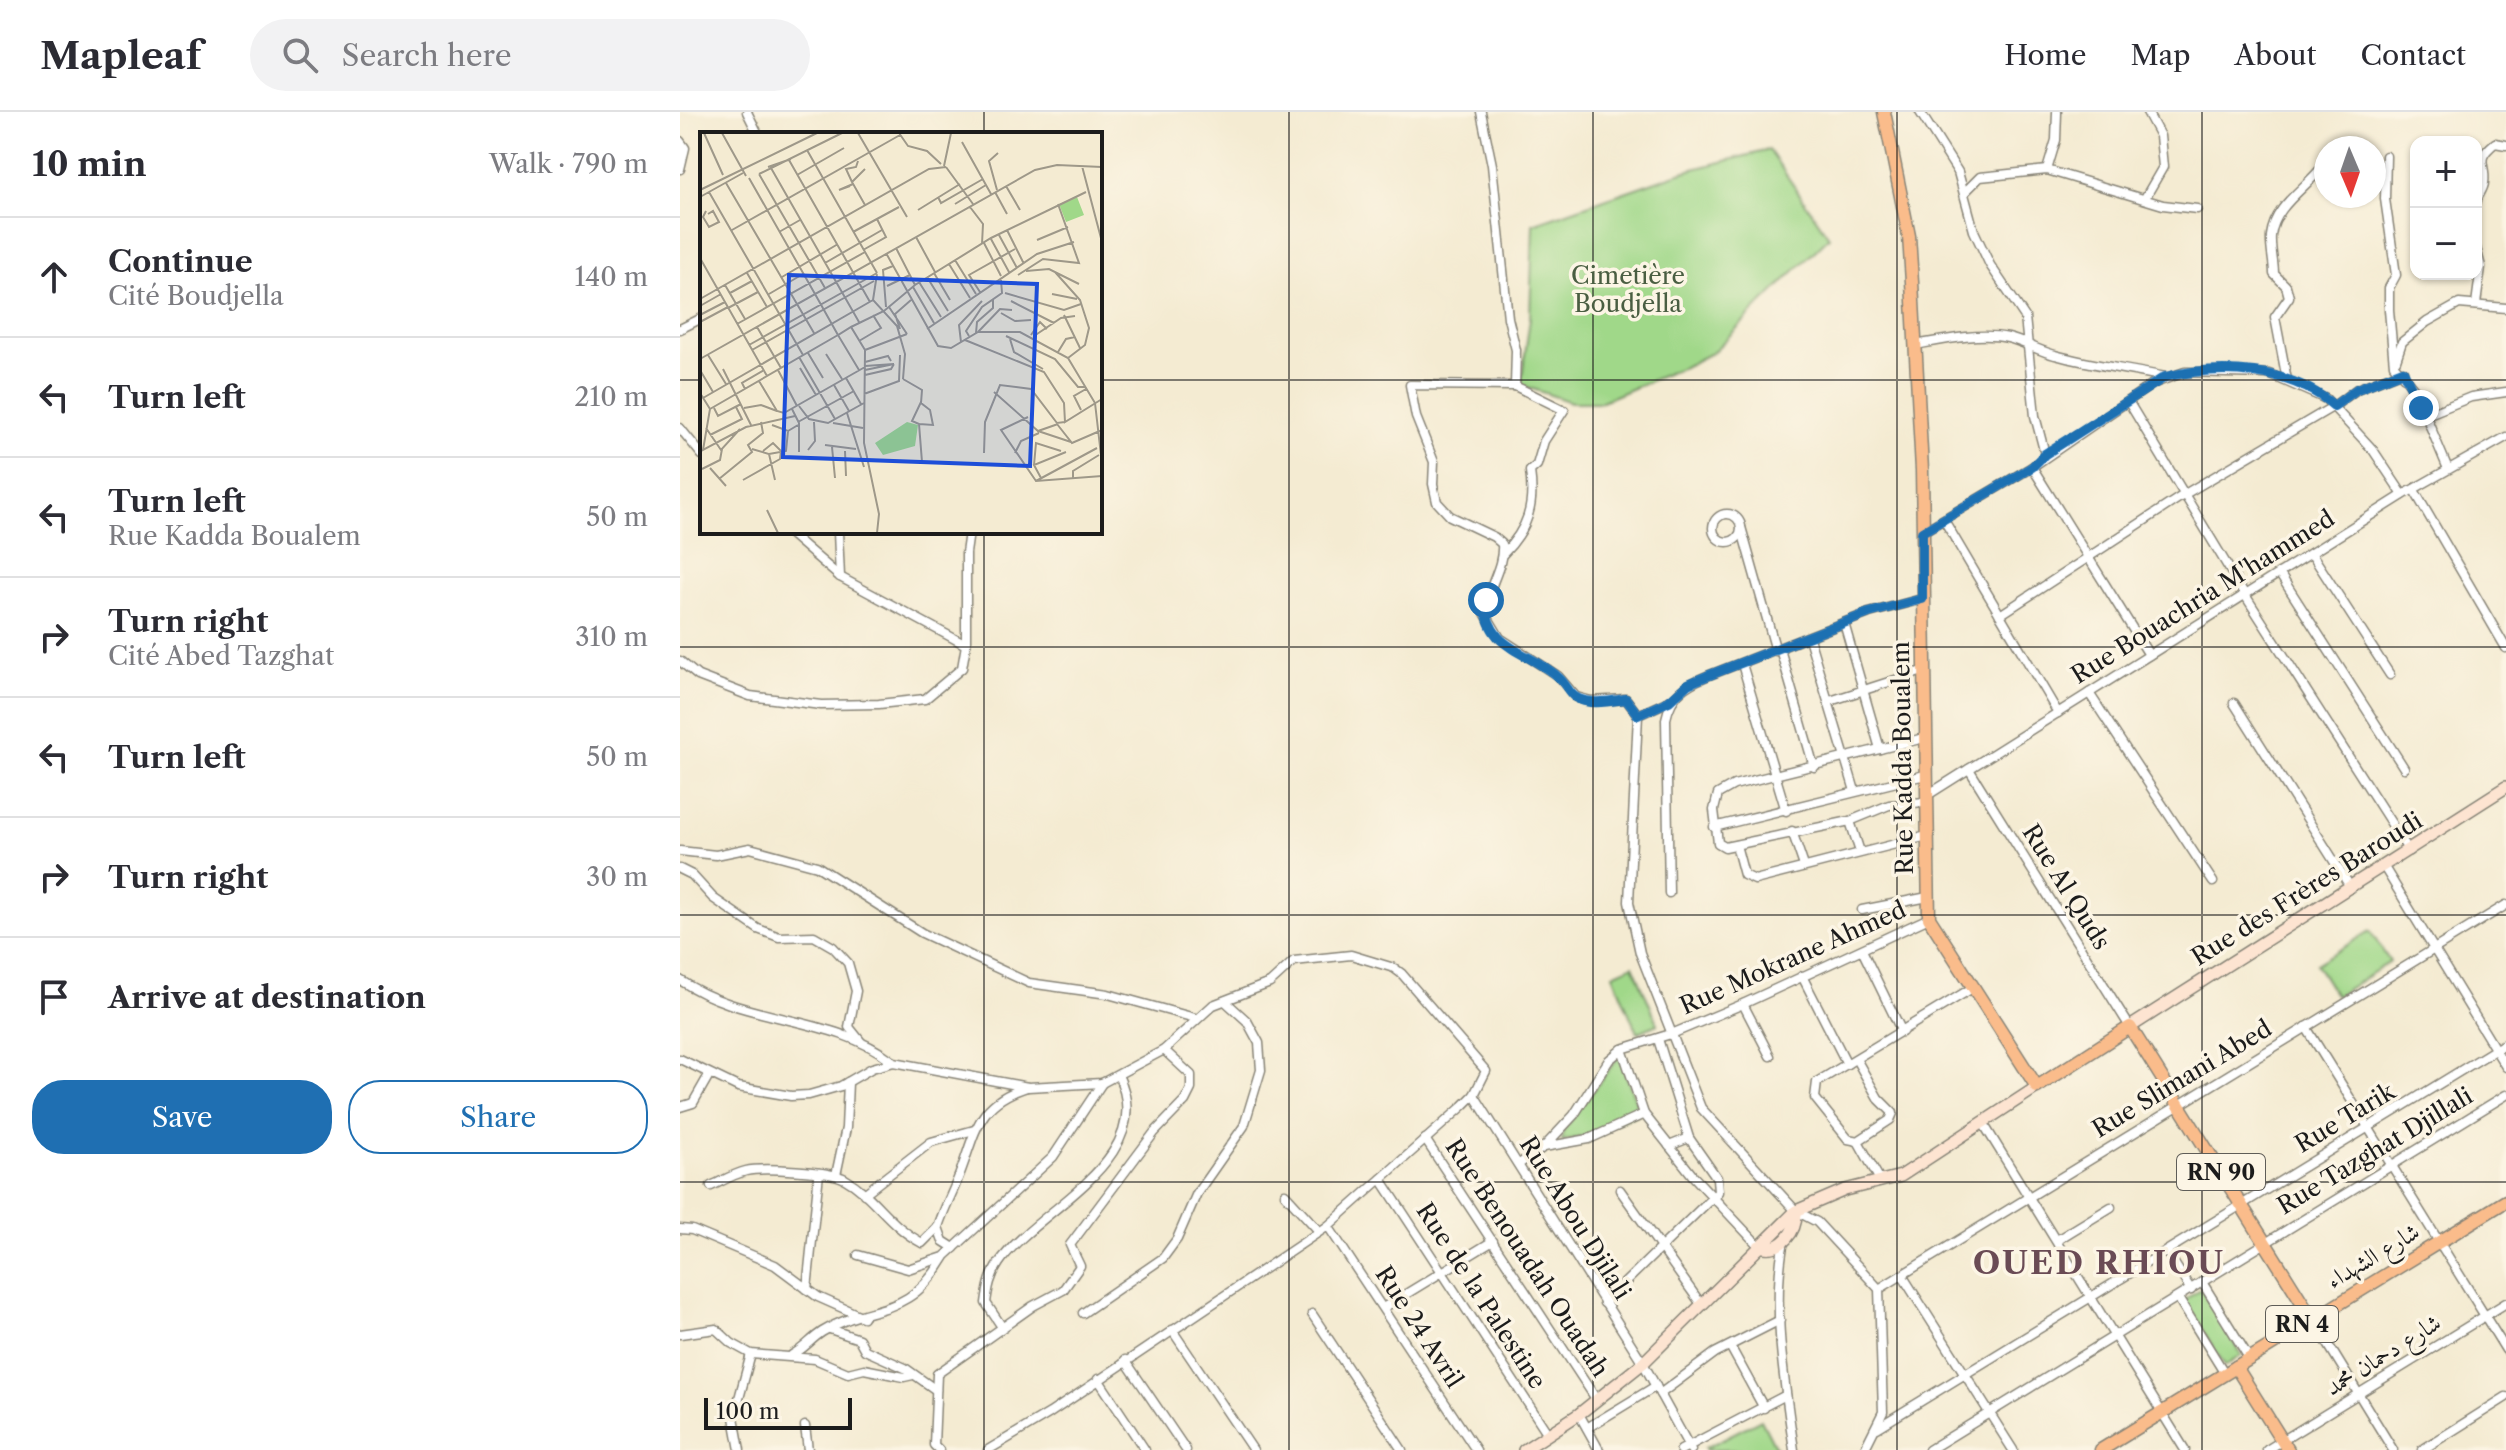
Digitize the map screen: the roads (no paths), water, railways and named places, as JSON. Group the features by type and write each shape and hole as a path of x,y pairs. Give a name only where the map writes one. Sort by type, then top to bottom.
{"main road":[{"name":"Rue Kadda Boualem","path":"1884,112 1909,236 1922,532 1929,918"},
{"path":"1929,918 2037,1087 2130,1027"},
{"name":"RN 90","path":"2130,1027 2312,1318"},
{"name":"شارع الشهداء","path":"2101,1450 2506,1201"},
{"path":"2230,1370 2285,1445"}],"street":[{"path":"747,112 757,132"},
{"path":"1481,112 1492,165 1508,318 1516,350 1515,386"},
{"path":"1920,112 1958,172 1966,191 1974,231 1990,265 2025,317 2035,416 2045,454"},
{"path":"2047,170 2056,140 2057,112"},
{"path":"2145,198 2163,167 2160,136 2147,112"},
{"path":"680,141 685,148 680,169"},
{"path":"2482,160 2483,153 2495,143 2506,145"},
{"path":"1966,191 1980,177 2047,170 2163,205 2197,209"},
{"path":"2287,380 2275,317 2289,297 2286,286 2274,274 2271,237 2282,207 2314,176"},
{"path":"2386,206 2396,275 2389,288 2394,365"},
{"path":"2476,304 2479,280"},
{"path":"2394,365 2402,342 2427,322 2459,304 2506,308"},
{"path":"680,329 700,319"},
{"path":"1915,345 1942,340 2010,338 2029,349 2165,377"},
{"path":"2394,365 2403,371 2448,469"},
{"path":"1922,532 2032,467 2045,454 2165,377 2185,372 2237,371 2287,380 2334,406 2354,433 2373,450 2403,495"},
{"path":"2000,615 2185,494 2334,406 2357,389 2403,371"},
{"path":"1503,554 1521,537 1533,497 1530,471 1537,465 1544,441 1564,410 1515,386 1410,385 1416,417 1434,462 1433,484 1437,502 1450,516 1502,544 1503,554 1486,600 1489,624 1500,638 1558,676 1576,697 1591,701 1626,699 1638,715 1629,902 1640,953 1701,1108 1796,1211 1817,1222 1879,1289 1883,1412 1864,1450"},
{"path":"2424,416 2471,397 2506,392"},
{"path":"2128,401 2245,595 2409,851"},
{"path":"680,428 700,453"},
{"name":"Rue Bouachria M'hammed","path":"1925,799 2403,495 2506,437"},
{"path":"2032,467 2149,655"},
{"path":"2414,490 2506,648"},
{"path":"1944,520 2058,713"},
{"path":"1741,527 1814,767"},
{"path":"790,534 840,577 966,645"},
{"path":"838,534 840,577"},
{"path":"680,661 698,676 750,696 821,705 925,699 962,668 966,645 969,534"},
{"path":"2311,553 2390,675"},
{"path":"2279,573 2404,768"},
{"path":"1638,715 1669,701 1688,684 1844,623 1922,599"},
{"path":"1844,623 1880,749"},
{"path":"1809,638 1855,791"},
{"path":"1742,664 1786,811"},
{"path":"1830,701 1864,693 1923,671"},
{"path":"2089,693 2213,882"},
{"path":"1669,701 1666,719 1669,893"},
{"path":"2234,703 2351,888"},
{"path":"1924,738 1734,785 1718,794 1714,827 1720,845 1736,845 1850,821 1889,805 1925,799"},
{"name":"Rue Al Quds","path":"1969,769 2130,1027"},
{"path":"1714,827 1925,775"},
{"name":"Rue des Frères Baroudi","path":"2130,1027 2506,787"},
{"path":"1850,821 1860,852"},
{"path":"1792,831 1804,866"},
{"path":"1736,845 1744,875 1750,880 1927,836"},
{"path":"680,851 716,855 750,848 817,866 922,933 1029,983 1108,994 1195,1018"},
{"path":"2384,867 2506,1067"},
{"path":"680,869 692,875 713,898 758,929 779,937 814,936 833,947 848,963 856,991 855,1004 849,1014 849,1027 861,1042"},
{"path":"1862,910 1928,897"},
{"name":"Rue Slimani Abed","path":"1879,1289 2506,905"},
{"name":"Rue Mokrane Ahmed","path":"1622,1049 1658,1039 1743,1004 1929,918"},
{"path":"1862,950 1902,1032"},
{"path":"680,980 718,1002 861,1042 894,1062 1028,1087 1102,1083 1164,1050 1195,1018 1225,1001 1270,983 1294,961 1351,955 1394,968 1486,1071 1474,1095 1328,1226 988,1450"},
{"path":"1802,976 1847,1064"},
{"path":"1856,1059 1878,1098 1893,1113 1890,1120 1858,1141 1848,1139 1814,1094 1817,1082 1974,987"},
{"path":"1083,1313 1163,1258 1177,1239 1197,1193 1244,1126 1261,1070 1259,1043 1247,1021 1225,1001"},
{"path":"1743,1004 1770,1056"},
{"path":"2306,1027 2506,1350"},
{"path":"1604,1303 1718,1192 1717,1178 1689,1138 1658,1039"},
{"name":"Rue Tarik","path":"1877,1428 2506,1043"},
{"path":"1519,1164 1544,1147 1574,1115 1609,1060 1622,1049 1644,1114 1759,1246 1775,1247 1785,1240 1797,1224 1796,1211"},
{"path":"939,1450 934,1445 937,1374 1002,1327 1063,1290 1080,1266 1070,1245 1154,1133 1185,1101 1191,1089 1191,1075 1164,1050"},
{"path":"680,1059 685,1068 738,1087 791,1096 809,1095 894,1062"},
{"path":"680,1107 693,1103 709,1075"},
{"path":"1002,1327 986,1303 989,1280 1013,1245 1047,1220 1114,1155 1128,1105 1118,1075"},
{"path":"836,1175 846,1128 848,1082"},
{"path":"792,1355 830,1329 895,1307 913,1295 934,1275 944,1257 1053,1157 1102,1083"},
{"path":"711,1186 747,1171 775,1168 836,1175 864,1194 890,1223 922,1243 938,1227 974,1130 987,1109 1009,1093 1028,1087"},
{"path":"1524,1450 1579,1414 1643,1363 1796,1211 1845,1190 1901,1176 2037,1087"},
{"name":"Rue Abou Djilali","path":"1474,1095 1643,1363 1687,1449"},
{"name":"Rue Tazghat Djillali","path":"2178,1298 2506,1095"},
{"path":"1683,1116 1701,1108"},
{"path":"1544,1147 1589,1139 1644,1114"},
{"path":"1983,1123 2185,1450"},
{"path":"864,1194 931,1142 974,1130"},
{"path":"1669,1146 1689,1138"},
{"name":"Rue Benouadah Ouadah","path":"1425,1139 1596,1399"},
{"path":"1858,1141 1881,1182"},
{"path":"807,1289 819,1173"},
{"name":"Rue de la Palestine","path":"1381,1179 1548,1434"},
{"path":"1620,1190 1701,1304"},
{"path":"1285,1194 1319,1231"},
{"path":"2057,1240 2111,1207"},
{"name":"Rue 24 Avril","path":"1328,1226 1476,1450"},
{"path":"938,1227 943,1241 954,1248"},
{"path":"680,1229 692,1230 775,1265 840,1309 863,1317"},
{"path":"1785,1240 1780,1261 1780,1320 1794,1450"},
{"path":"1383,1308 1493,1241"},
{"path":"2167,1252 2191,1290"},
{"path":"858,1255 908,1269 944,1257"},
{"path":"1902,1275 2013,1450"},
{"path":"2202,1282 2249,1358"},
{"path":"1929,1450 2178,1298 2230,1370"},
{"name":"شارع دحمان محمد","path":"2267,1450 2285,1445 2358,1394 2506,1303"},
{"path":"1312,1314 1402,1450"},
{"path":"2312,1318 2393,1450"},
{"path":"1587,1428 1780,1320"},
{"path":"680,1334 716,1329 751,1354 792,1355 848,1373 864,1369 904,1377 913,1375"},
{"path":"830,1329 859,1339 865,1350 936,1390"},
{"path":"1172,1330 1253,1450"},
{"path":"1730,1346 1764,1408"},
{"path":"740,1450 734,1417 751,1354"},
{"path":"1125,1360 1186,1450"},
{"path":"1098,1379 1145,1450"},
{"path":"1687,1449 1786,1395"},
{"path":"2422,1450 2506,1397"},
{"path":"1579,1414 1599,1450"},
{"path":"805,1426 808,1450"}],"district":[{"name":"OUED RHIOU","path":"2099,1263"}],"park label":[{"name":"Cimetière Boudjella","path":"1628,290"}]}
